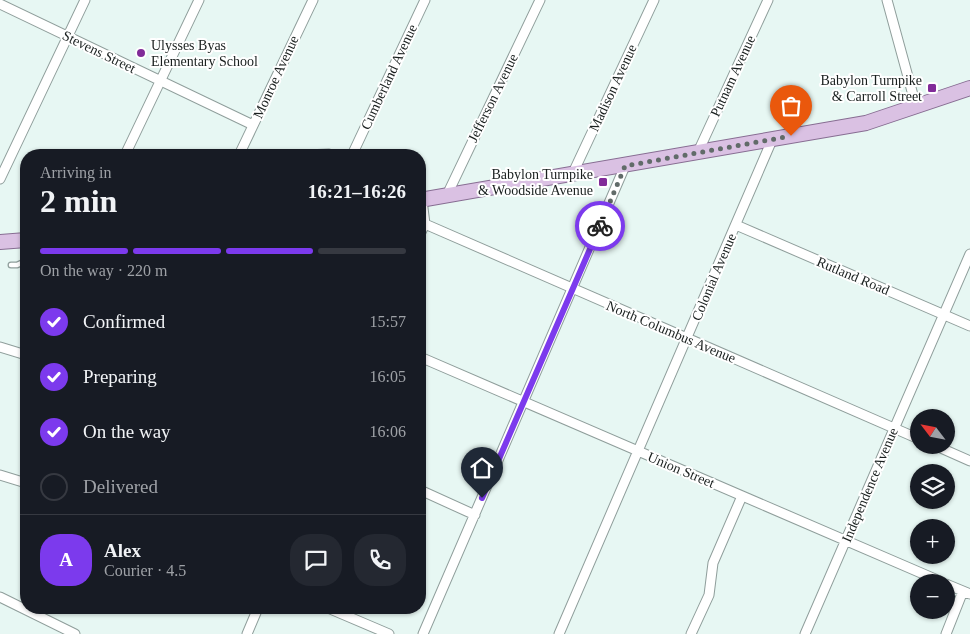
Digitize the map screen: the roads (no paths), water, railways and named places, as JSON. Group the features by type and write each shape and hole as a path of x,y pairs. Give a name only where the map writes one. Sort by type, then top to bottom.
{"main road":[{"path":"426,199 866,123 970,88"},
{"path":"0,242 20,240"}],"street":[{"path":"0,179 85,0"},
{"path":"128,149 199,0"},
{"name":"Monroe Avenue","path":"242,149 313,0"},
{"name":"Cumberland Avenue","path":"355,149 425,0"},
{"name":"Jefferson Avenue","path":"446,197 540,0"},
{"name":"Madison Avenue","path":"572,175 654,0"},
{"name":"Putnam Avenue","path":"698,152 768,0"},
{"path":"887,0 916,106"},
{"name":"Stevens Street","path":"0,4 253,125"},
{"name":"Colonial Avenue","path":"559,634 772,140"},
{"path":"423,634 625,166"},
{"name":"North Columbus Avenue","path":"426,225 910,435"},
{"name":"Rutland Road","path":"736,225 970,326"},
{"name":"Independence Avenue","path":"805,634 970,254"},
{"path":"0,347 20,353"},
{"name":"Union Street","path":"426,359 923,574"},
{"path":"954,454 970,461"},
{"path":"0,475 20,481"},
{"path":"426,493 475,514"},
{"path":"691,634 710,595 713,563 742,496"},
{"path":"946,634 966,593"},
{"path":"0,597 20,607"},
{"path":"34,614 75,634"},
{"path":"247,634 255,614"},
{"path":"342,614 389,634"}],"lane":[{"path":"11,265 20,263"}],"place":[{"name":"Ulysses Byas Elementary School","path":"141,53"},
{"name":"Babylon Turnpike & Carroll Street","path":"932,88"},
{"name":"Babylon Turnpike & Woodside Avenue","path":"603,182"}]}
